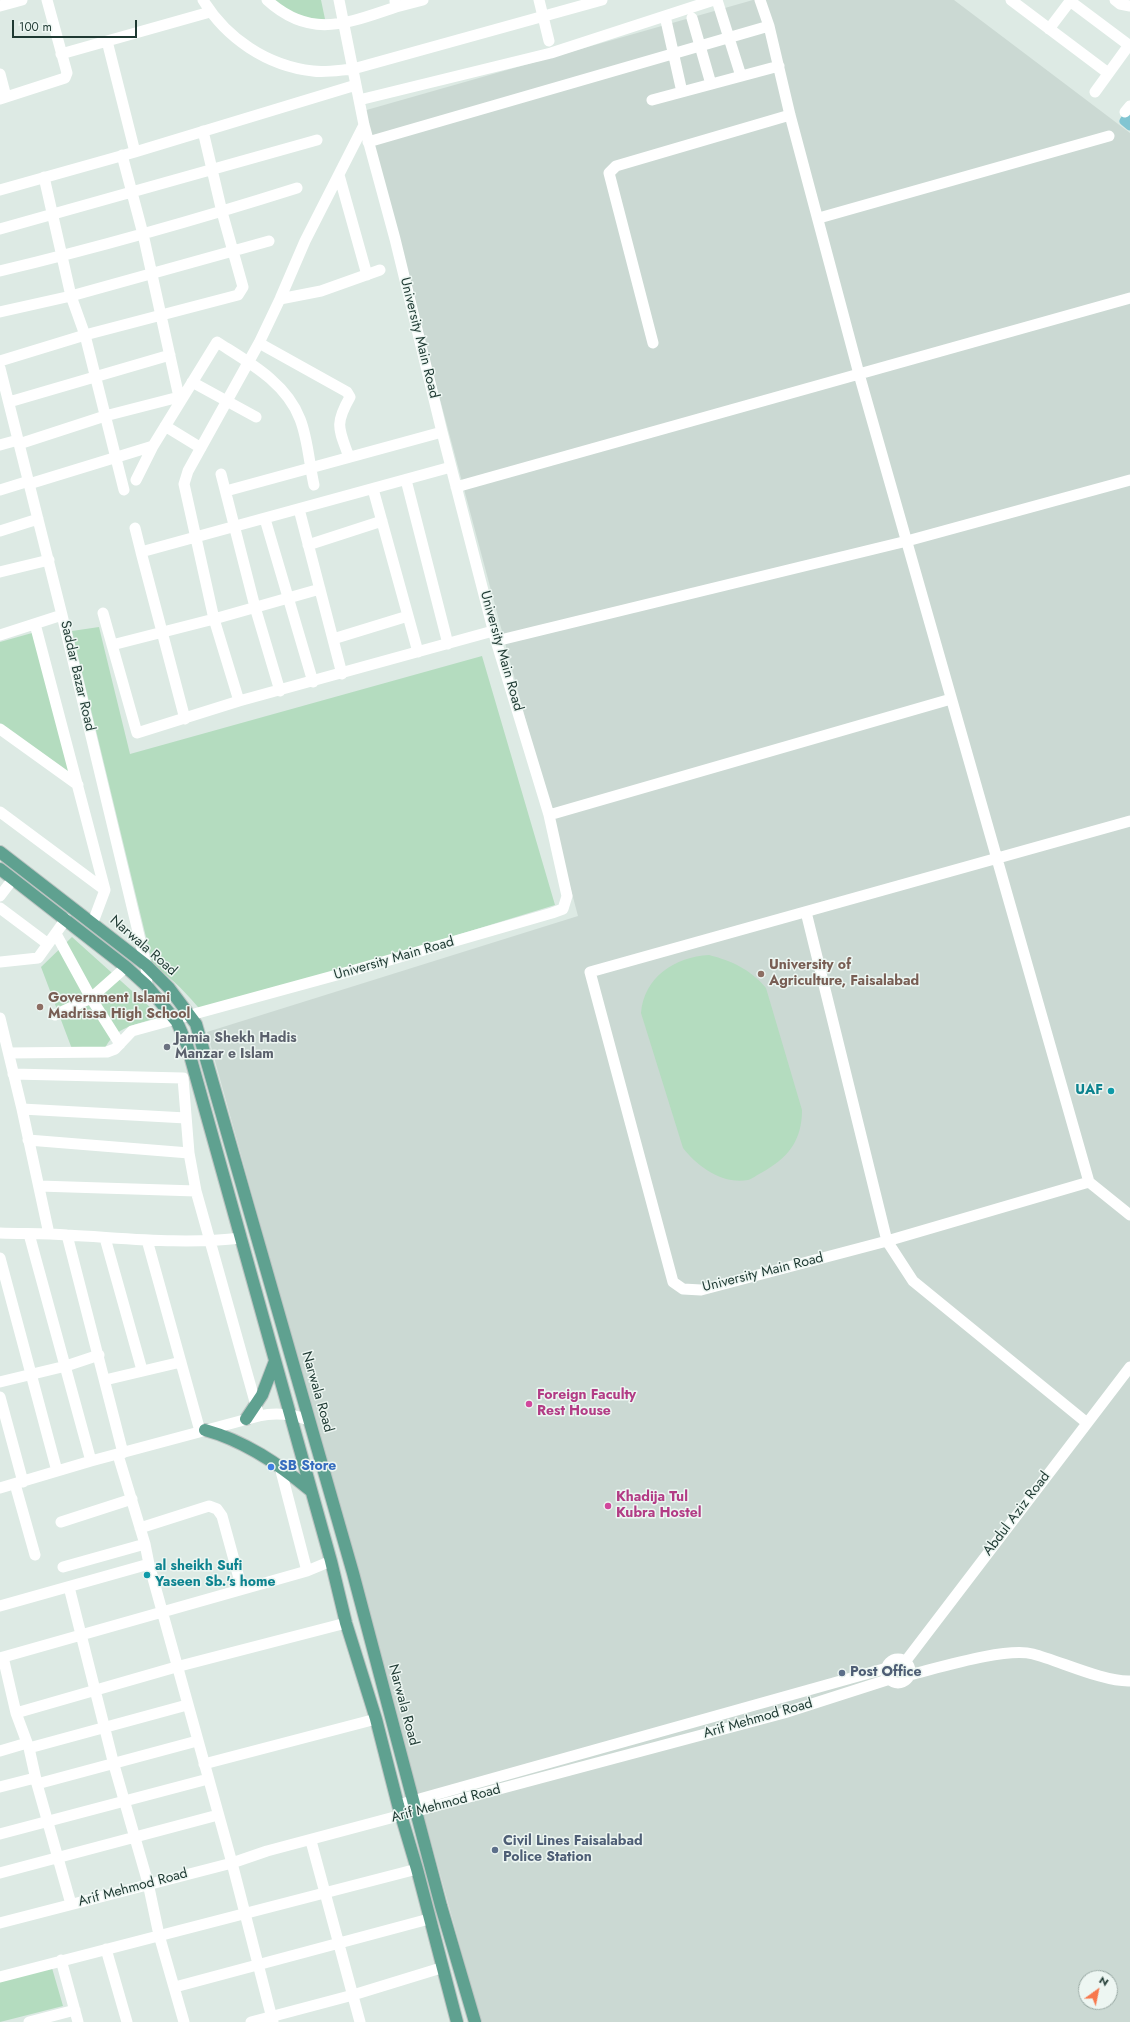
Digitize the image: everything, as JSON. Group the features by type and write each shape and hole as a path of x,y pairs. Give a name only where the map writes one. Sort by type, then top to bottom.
{"main road":[{"name":"Narwala Road","path":"0,852 146,964 169,988 196,1024 353,1573 441,1906 476,2022"},
{"name":"Narwala Road","path":"0,869 126,967 147,986 174,1018 187,1045 311,1490 346,1623 376,1719 417,1869 454,2021"},
{"path":"246,1419 257,1411 275,1361"},
{"path":"203,1431 224,1435 248,1446 311,1490"}],"street":[{"path":"0,6 22,0"},
{"path":"0,74 3,98 65,78 67,73 47,0"},
{"path":"202,0 210,12 226,30 250,49 275,62 314,72 353,69 602,0"},
{"path":"267,0 286,14 309,24 344,24 396,4 423,0"},
{"name":"University Main Road","path":"9,1053 107,1052 115,1049 132,1031 174,1018 190,1016 355,970 563,909 567,896 550,815 495,636 451,468 368,142 339,0"},
{"path":"539,0 549,41"},
{"path":"359,100 551,53 714,0"},
{"path":"717,0 741,76"},
{"path":"760,0 769,26 790,115 819,218 859,374 1089,1182 1130,1215"},
{"path":"1011,0 1023,4 1049,29 1108,74"},
{"path":"1049,29 1070,0 1130,46 1095,92"},
{"path":"1115,0 1120,4 1130,6"},
{"path":"61,54 210,12"},
{"path":"665,16 682,92"},
{"path":"692,18 711,84"},
{"path":"368,142 769,26"},
{"path":"107,41 135,152"},
{"path":"652,100 779,66"},
{"path":"0,190 135,152 356,85"},
{"path":"653,343 609,173 616,166 790,115"},
{"path":"239,701 214,619 184,484 188,471 259,343 305,241 364,125"},
{"path":"0,361 85,335 238,295 243,287 222,212 203,131"},
{"path":"819,218 1109,136"},
{"path":"0,229 131,191 318,140"},
{"path":"0,445 19,442 105,416 179,397 143,234 122,155"},
{"path":"339,175 367,275"},
{"path":"44,178 54,214 71,296 85,335 124,490"},
{"path":"0,271 62,256 222,212 297,188"},
{"path":"0,312 71,296 269,241"},
{"path":"280,299 321,291 380,270"},
{"path":"456,487 1130,298"},
{"path":"136,480 153,446 217,342 268,376 294,405 301,421 314,484"},
{"path":"259,343 347,392 350,397 341,413 338,426 349,457"},
{"path":"9,402 170,355"},
{"name":"Saddar Bazar Road","path":"0,368 62,615 146,964 147,986"},
{"path":"192,382 256,416"},
{"path":"165,426 201,448"},
{"path":"226,491 442,432"},
{"path":"0,490 29,483 153,446"},
{"path":"141,552 451,468"},
{"path":"222,474 255,606 280,691"},
{"path":"406,480 448,644"},
{"path":"103,613 136,733 239,701 448,644 495,636 907,541 1130,480"},
{"path":"373,489 418,652"},
{"path":"299,509 342,674"},
{"path":"0,531 38,519"},
{"path":"265,519 313,682"},
{"path":"308,545 382,521"},
{"path":"135,528 185,719"},
{"path":"0,572 48,560"},
{"path":"112,645 214,619 255,606 320,589"},
{"path":"0,635 62,615"},
{"path":"333,639 408,616"},
{"path":"35,624 105,890 93,922"},
{"path":"550,815 951,699"},
{"path":"0,729 78,785"},
{"path":"0,812 105,890"},
{"path":"1087,1423 913,1281 887,1241 806,912 1130,822"},
{"path":"0,896 13,879"},
{"path":"0,908 48,944"},
{"name":"University Main Road","path":"806,912 590,972 673,1282 683,1289 700,1290 887,1241 1089,1182"},
{"path":"0,962 38,958 66,920"},
{"path":"56,934 91,998 120,1044"},
{"path":"55,1015 91,998 126,967"},
{"path":"0,1018 22,1109 49,1234"},
{"path":"13,1074 183,1078 189,1152 196,1191 257,1411 289,1414 309,1420"},
{"path":"22,1109 186,1118"},
{"path":"28,1140 189,1152"},
{"path":"39,1186 196,1191"},
{"path":"0,1233 211,1242 241,1238"},
{"path":"29,1234 91,1461"},
{"path":"67,1235 99,1355 120,1454 145,1544 148,1564 232,1863 259,1963 272,2019"},
{"path":"105,1238 142,1370"},
{"path":"147,1240 181,1362 203,1431"},
{"path":"0,1258 57,1471"},
{"path":"0,1382 66,1366 99,1355"},
{"path":"105,1380 142,1370 181,1362"},
{"name":"Abdul Aziz Road","path":"905,1662 1130,1367"},
{"path":"0,1397 35,1555"},
{"path":"0,1488 91,1461 246,1419"},
{"path":"280,1467 307,1570"},
{"path":"61,1522 132,1499"},
{"path":"140,1528 209,1506 217,1509 222,1516 242,1589"},
{"path":"63,1567 145,1544"},
{"path":"71,1904 59,1857 36,1781 28,1746 16,1713 1,1658 162,1613 307,1570 330,1561"},
{"path":"0,1606 148,1564"},
{"path":"69,1587 104,1728 148,1884 160,1935 184,2022"},
{"path":"16,1713 176,1667 346,1623"},
{"path":"415,1806 520,1771 652,1734 749,1707 888,1674 901,1683 909,1675 970,1660 1019,1653 1031,1653 1098,1674 1130,1681"},
{"path":"888,1674 894,1660 905,1662 909,1668 909,1675"},
{"name":"Arif Mehmod Road","path":"0,1923 232,1863 267,1851 311,1841 400,1810 523,1783 753,1721 888,1674"},
{"path":"0,1751 104,1728 187,1705"},
{"path":"749,1707 753,1721"},
{"path":"204,1764 376,1719"},
{"path":"652,1734 655,1747"},
{"path":"0,1788 114,1765 197,1741"},
{"path":"520,1771 523,1783"},
{"path":"0,1834 48,1820 208,1779"},
{"path":"0,1873 218,1815"},
{"path":"311,1841 360,2022"},
{"path":"0,1977 417,1869"},
{"path":"175,1988 259,1963 339,1944 429,1919"},
{"path":"106,1949 127,2022"},
{"path":"61,1960 78,2022"},
{"path":"251,2022 272,2019 441,1968"},
{"path":"29,2022 75,2010"}],"shaded area":[{"name":"University of Agriculture, Faisalabad","path":"753,0 954,0 1130,133 1130,2022 481,2022 207,1032 578,916 363,111"}],"green space":[{"path":"274,0 321,0 325,19 309,18 297,15"},
{"path":"99,627 130,754 482,656 555,905 203,1013 174,981 153,966 72,631"},
{"path":"32,633 77,788 0,732 0,642"},
{"path":"72,937 161,1017 136,1024 120,1031 108,1043 104,1051 72,1049 41,967"},
{"path":"709,955 733,963 747,971 760,981 766,988 802,1110 799,1131 792,1148 771,1167 748,1180 729,1180 711,1173 689,1155 683,1148 641,1013 643,1000 648,989 663,971 684,960"},
{"path":"52,1968 63,2006 0,2022 0,1982"}],"waterway":[{"path":"1130,112 1124,121 1130,126"}],"place":[{"name":"University of Agriculture, Faisalabad","path":"761,974"},
{"name":"Government Islami Madrissa High School","path":"40,1007"},
{"name":"Jamia Shekh Hadis Manzar e Islam","path":"167,1047"},
{"name":"UAF","path":"1111,1091"},
{"name":"Foreign Faculty Rest House","path":"529,1404"},
{"name":"SB Store","path":"271,1467"},
{"name":"Khadija Tul Kubra Hostel","path":"608,1506"},
{"name":"al sheikh Sufi Yaseen Sb.'s home","path":"147,1575"},
{"name":"Post Office","path":"842,1673"},
{"name":"Civil Lines Faisalabad Police Station","path":"495,1850"}]}
